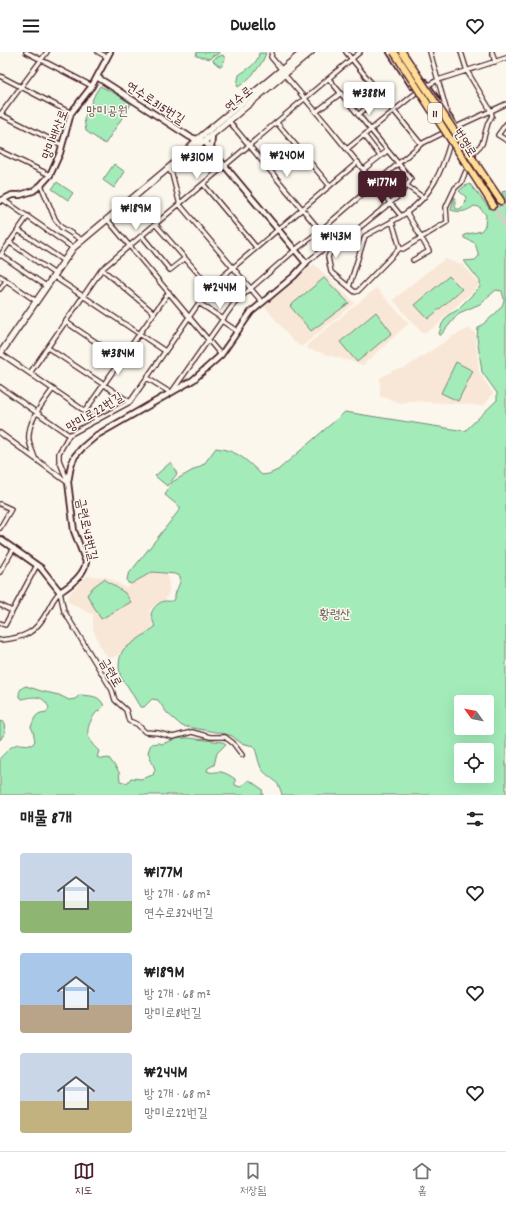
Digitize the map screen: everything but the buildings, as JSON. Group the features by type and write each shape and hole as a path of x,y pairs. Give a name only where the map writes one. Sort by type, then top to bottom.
{"highway":[{"name":"번영로","path":"394,52 493,205"},
{"name":"번영로","path":"402,52 501,201"}],"main road":[{"name":"연수로","path":"0,354 73,248 168,168 195,149 283,72 303,52"},
{"name":"연수로","path":"178,160 198,139 283,72 311,52"}],"street":[{"path":"26,52 92,86"},
{"path":"47,52 0,114 62,146"},
{"path":"98,52 107,57"},
{"name":"망미배산로","path":"1,200 12,195 20,195 33,191 50,175 60,153 71,113 92,86 110,52"},
{"path":"272,52 271,57 401,216"},
{"path":"346,52 421,144"},
{"path":"30,373 102,270 360,52"},
{"path":"390,52 450,144 464,162 473,156 473,153 482,144 488,123 492,116 491,111 467,71 461,52"},
{"path":"405,52 473,153"},
{"path":"430,52 448,115"},
{"path":"492,52 495,62"},
{"path":"428,85 438,80 506,58"},
{"path":"0,76 71,113"},
{"name":"연수로315번길","path":"97,77 190,137 204,141"},
{"path":"204,141 306,263 332,245 338,245 391,203 400,195 411,179 329,79"},
{"path":"346,100 370,81"},
{"path":"347,149 417,92"},
{"path":"316,112 340,93"},
{"path":"358,115 381,95"},
{"path":"456,127 506,104"},
{"path":"228,120 332,245"},
{"path":"277,123 330,186"},
{"path":"506,124 498,135 506,140"},
{"path":"147,378 171,393 235,302 295,250 376,184 421,144 443,133"},
{"path":"211,151 212,134"},
{"path":"364,135 380,156"},
{"path":"349,287 365,236 407,213 424,198 442,169 450,144"},
{"path":"195,149 211,151"},
{"path":"0,151 50,175"},
{"path":"364,170 387,151"},
{"name":"망미로22번길","path":"68,482 59,460 58,453 69,435 130,402 210,287 358,162"},
{"path":"168,168 172,174 180,205 262,302"},
{"path":"332,245 328,257 331,272 355,292 358,291 400,248 403,249 447,222 446,207 455,188 462,183 466,170"},
{"path":"204,184 256,248"},
{"path":"41,185 55,219 61,227 82,240"},
{"path":"407,186 424,198"},
{"path":"1,200 28,216 34,222 73,248"},
{"path":"407,213 429,251 413,260"},
{"path":"28,216 0,256 46,286"},
{"path":"107,219 222,355"},
{"path":"392,221 400,248"},
{"path":"156,225 184,259 210,287"},
{"path":"18,230 64,261"},
{"path":"142,236 170,270 184,259"},
{"path":"9,242 84,296 165,351"},
{"name":"금련로43번길","path":"60,592 68,587 80,575 86,562 74,531 68,482 71,465 80,449 90,440 193,380 222,355 251,312 294,276 306,263"},
{"path":"102,270 154,313"},
{"path":"0,276 36,301"},
{"path":"0,289 6,281"},
{"path":"85,411 169,292"},
{"path":"199,303 237,331"},
{"path":"66,322 121,359"},
{"path":"48,348 130,402"},
{"path":"0,354 98,420"},
{"path":"0,387 69,435"},
{"path":"36,459 29,440 31,425 36,412 53,389"},
{"path":"0,433 68,482"},
{"path":"0,504 11,509 0,528"},
{"name":"금련로","path":"0,540 14,548 45,571 60,592 64,611 112,690 115,700 126,710 129,721 137,724 146,732 158,732 173,737 192,732 210,737 224,737 233,742 242,755"},
{"path":"0,572 14,548"},
{"path":"0,623 5,625 38,565"},
{"path":"0,640 26,635 33,631 45,616 55,596 60,592"},
{"path":"0,604 12,611"}],"shaded area":[{"path":"445,259 463,265 478,281 478,287 444,317 439,324 422,333 393,300"},
{"path":"314,264 355,303 301,347 292,340 263,304"},
{"path":"376,288 409,323 363,365 308,349 307,345"},
{"path":"469,328 475,333 479,372 493,393 487,402 482,406 411,401 401,403 380,396 380,378 394,370 405,368 453,336"},
{"path":"150,573 168,574 169,591 165,601 158,602 149,611 153,623 152,629 116,656 109,659 101,648 93,629 93,615 67,601 70,593 87,576 107,577 126,588"}],"green space":[{"path":"197,52 219,52 219,54 212,56 210,59 196,56"},
{"path":"259,53 266,53 258,68 251,77 238,87 239,75 257,60"},
{"path":"223,55 225,59 222,66 219,66 213,61 214,58"},
{"name":"망미공원","path":"100,86 118,95 131,104 105,144 86,131 84,119"},
{"path":"114,164 125,172 114,188 103,180"},
{"path":"57,182 73,193 68,200 52,189"},
{"name":"황령산","path":"470,184 489,208 493,210 505,202 502,192 506,192 506,795 282,795 275,781 261,768 254,746 241,743 232,736 226,734 182,726 167,713 158,700 152,699 144,707 140,707 121,678 119,668 120,657 124,649 155,627 151,614 160,603 175,599 180,576 175,574 152,572 131,584 128,583 128,575 181,508 165,495 172,482 204,464 216,448 231,451 242,457 262,475 269,474 278,470 345,412 465,431 497,400 497,393 482,372 477,337 478,328 493,316 503,304 504,300 502,291 496,290 480,304 459,313 440,336 439,334 442,324 448,315 456,311 480,287 480,281 464,261 475,260 479,256 475,243 464,238 464,235 481,231 485,226 486,215 479,207 474,206 463,211 451,210 454,197 456,209 460,209 465,204 466,197 459,191"},
{"path":"449,276 462,289 428,319 415,305"},
{"path":"324,278 349,303 311,331 290,306"},
{"path":"376,312 392,333 357,362 340,342"},
{"path":"456,362 473,371 458,401 441,393"},
{"path":"171,462 177,474 167,486 155,476"},
{"path":"104,579 125,593 131,602 101,619 87,595 93,587"},
{"path":"26,686 59,695 69,700 75,699 80,695 91,696 102,702 104,706 91,720 88,734 91,742 99,751 97,757 102,759 109,758 119,772 120,781 127,783 131,778 141,779 153,775 155,769 148,752 151,744 162,744 178,738 189,738 223,742 226,744 217,753 214,765 208,768 207,771 227,774 235,779 235,785 240,787 249,780 262,789 263,795 0,795 0,758 14,746 21,744 32,745 35,741 31,727 36,716 47,712 49,708 41,699 31,697 22,699 19,697 20,690"},
{"path":"0,721 4,722 5,733 0,740"}],"tunnel":[{"path":"501,201 506,208"},
{"path":"493,205 506,227"}]}
